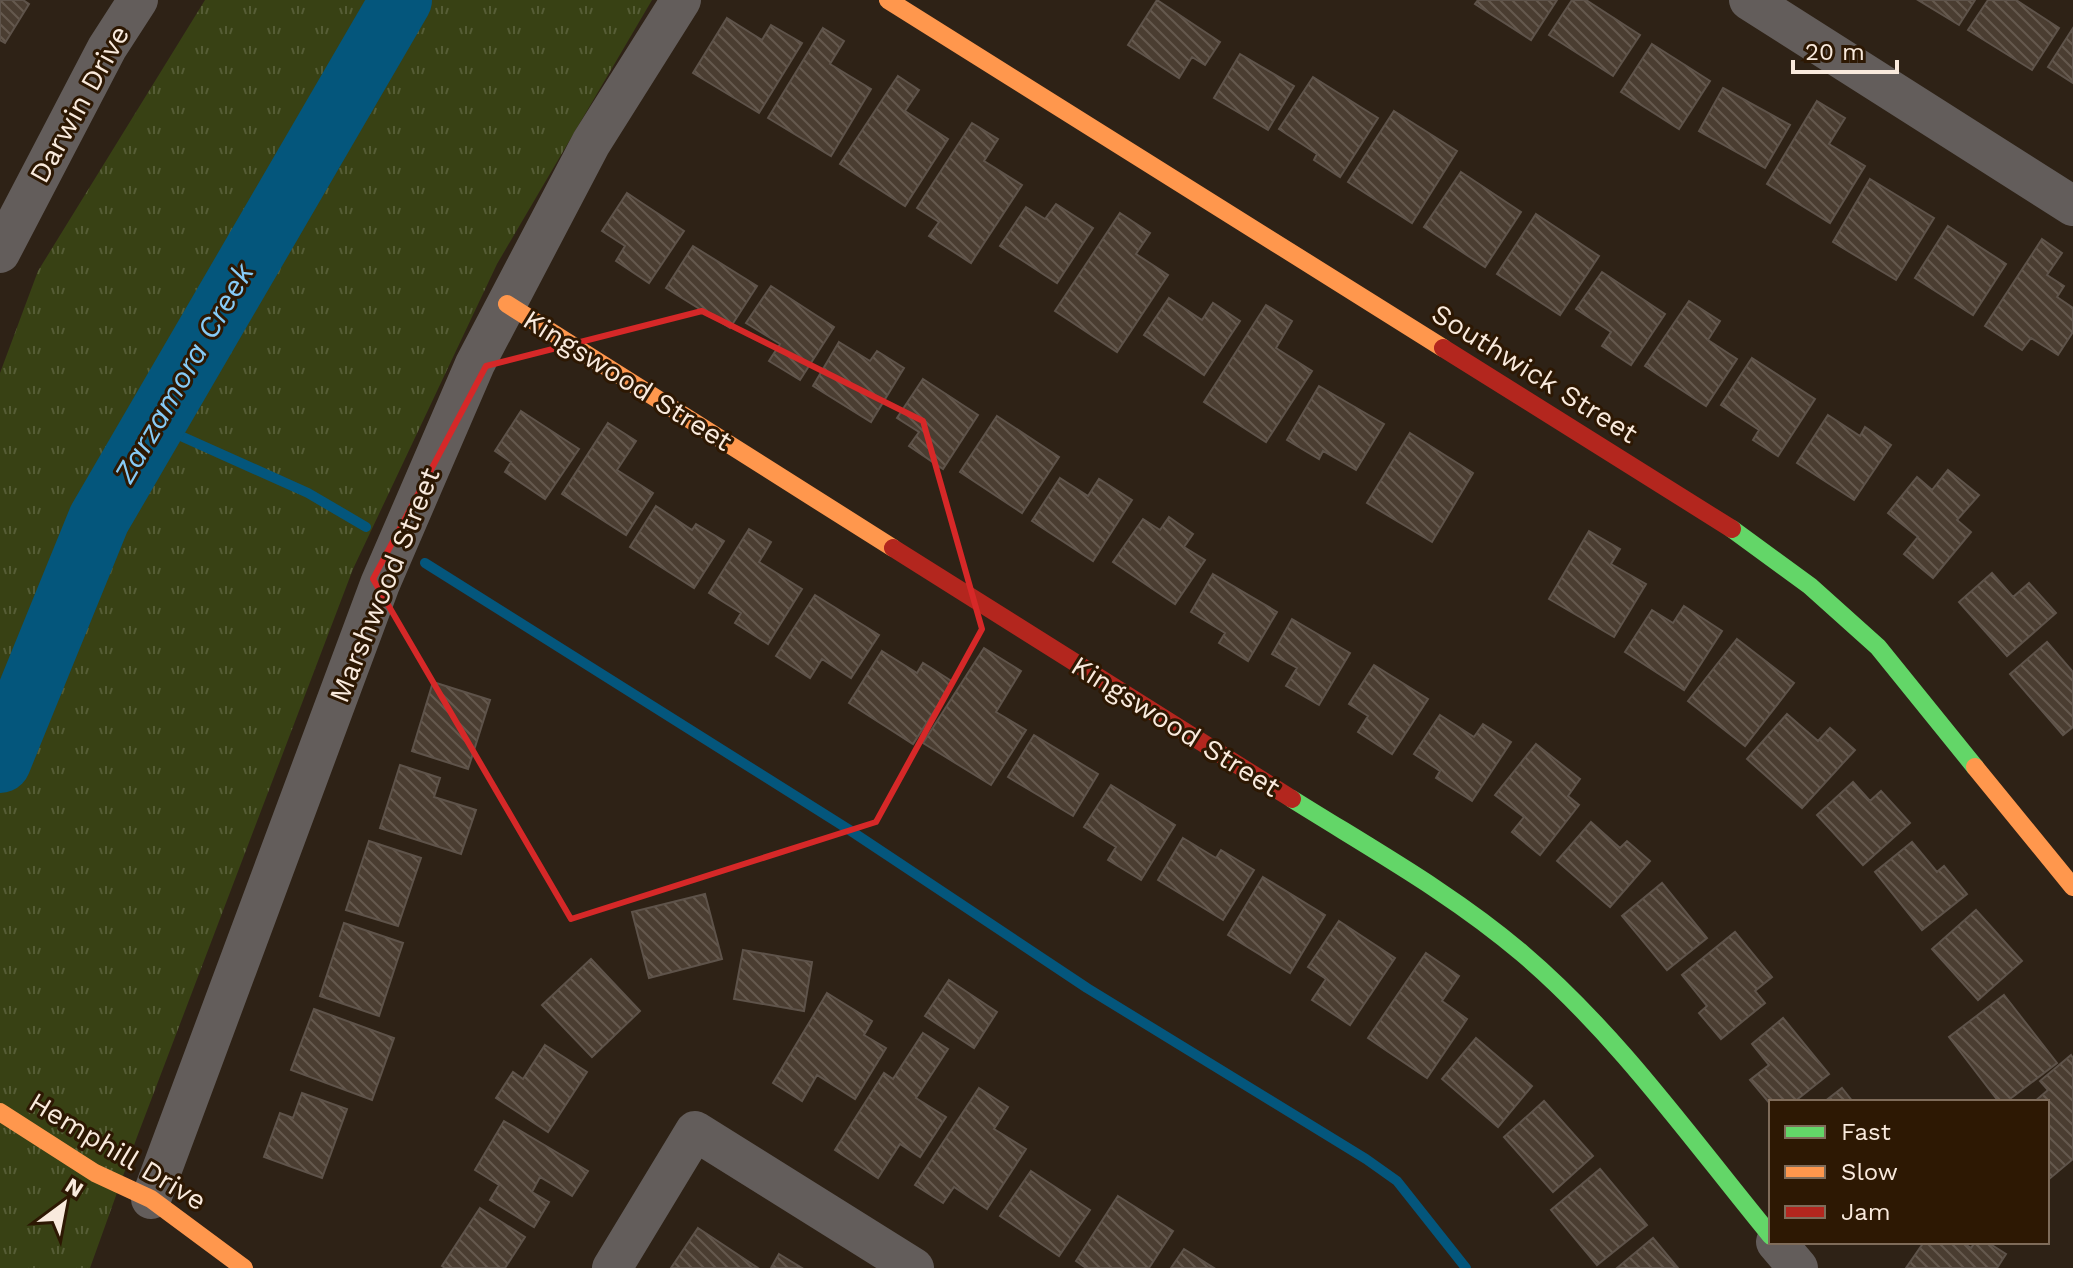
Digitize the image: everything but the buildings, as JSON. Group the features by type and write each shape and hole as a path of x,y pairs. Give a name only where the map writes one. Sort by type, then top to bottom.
{"street":[{"name":"Darwin Drive","path":"0,253 107,48 138,0"},
{"name":"Marshwood Street","path":"151,1199 380,584 475,364 591,143 681,0"},
{"name":"Southwick Street","path":"888,0 1743,536 1810,586 1878,647 2073,887"},
{"path":"1749,0 2073,206"},
{"name":"Kingswood Street","path":"507,304 1448,898 1522,953 1590,1016 1769,1234"},
{"name":"Hemphill Drive","path":"0,1112 95,1173 151,1199 244,1268"},
{"path":"612,1268 695,1131 914,1268"},
{"path":"1778,1244 1798,1268"}],"highlighted area":[{"path":"702,311 923,421 982,629 876,822 571,919 373,579 486,366"}],"green space":[{"path":"205,0 652,0 497,264 353,569 90,1268 0,1268 0,373 38,271"}],"waterway":[{"name":"Zarzamora Creek","path":"0,762 99,519 401,0"},
{"path":"154,424 308,493 366,527"},
{"path":"425,563 848,829 1087,988 1366,1159 1397,1181 1466,1268"}],"traffic: fast":[{"path":"1732,529 1810,586 1878,647 1975,767"},
{"path":"1292,799 1468,911 1558,985 1653,1089 1769,1234"}],"traffic: slow":[{"path":"888,0 1443,348"},
{"path":"507,304 893,548"},
{"path":"1975,767 2073,887"},
{"path":"0,1112 95,1173 151,1199 244,1268"}],"traffic: jam":[{"path":"1443,348 1732,529"},
{"path":"893,548 1292,799"}]}
